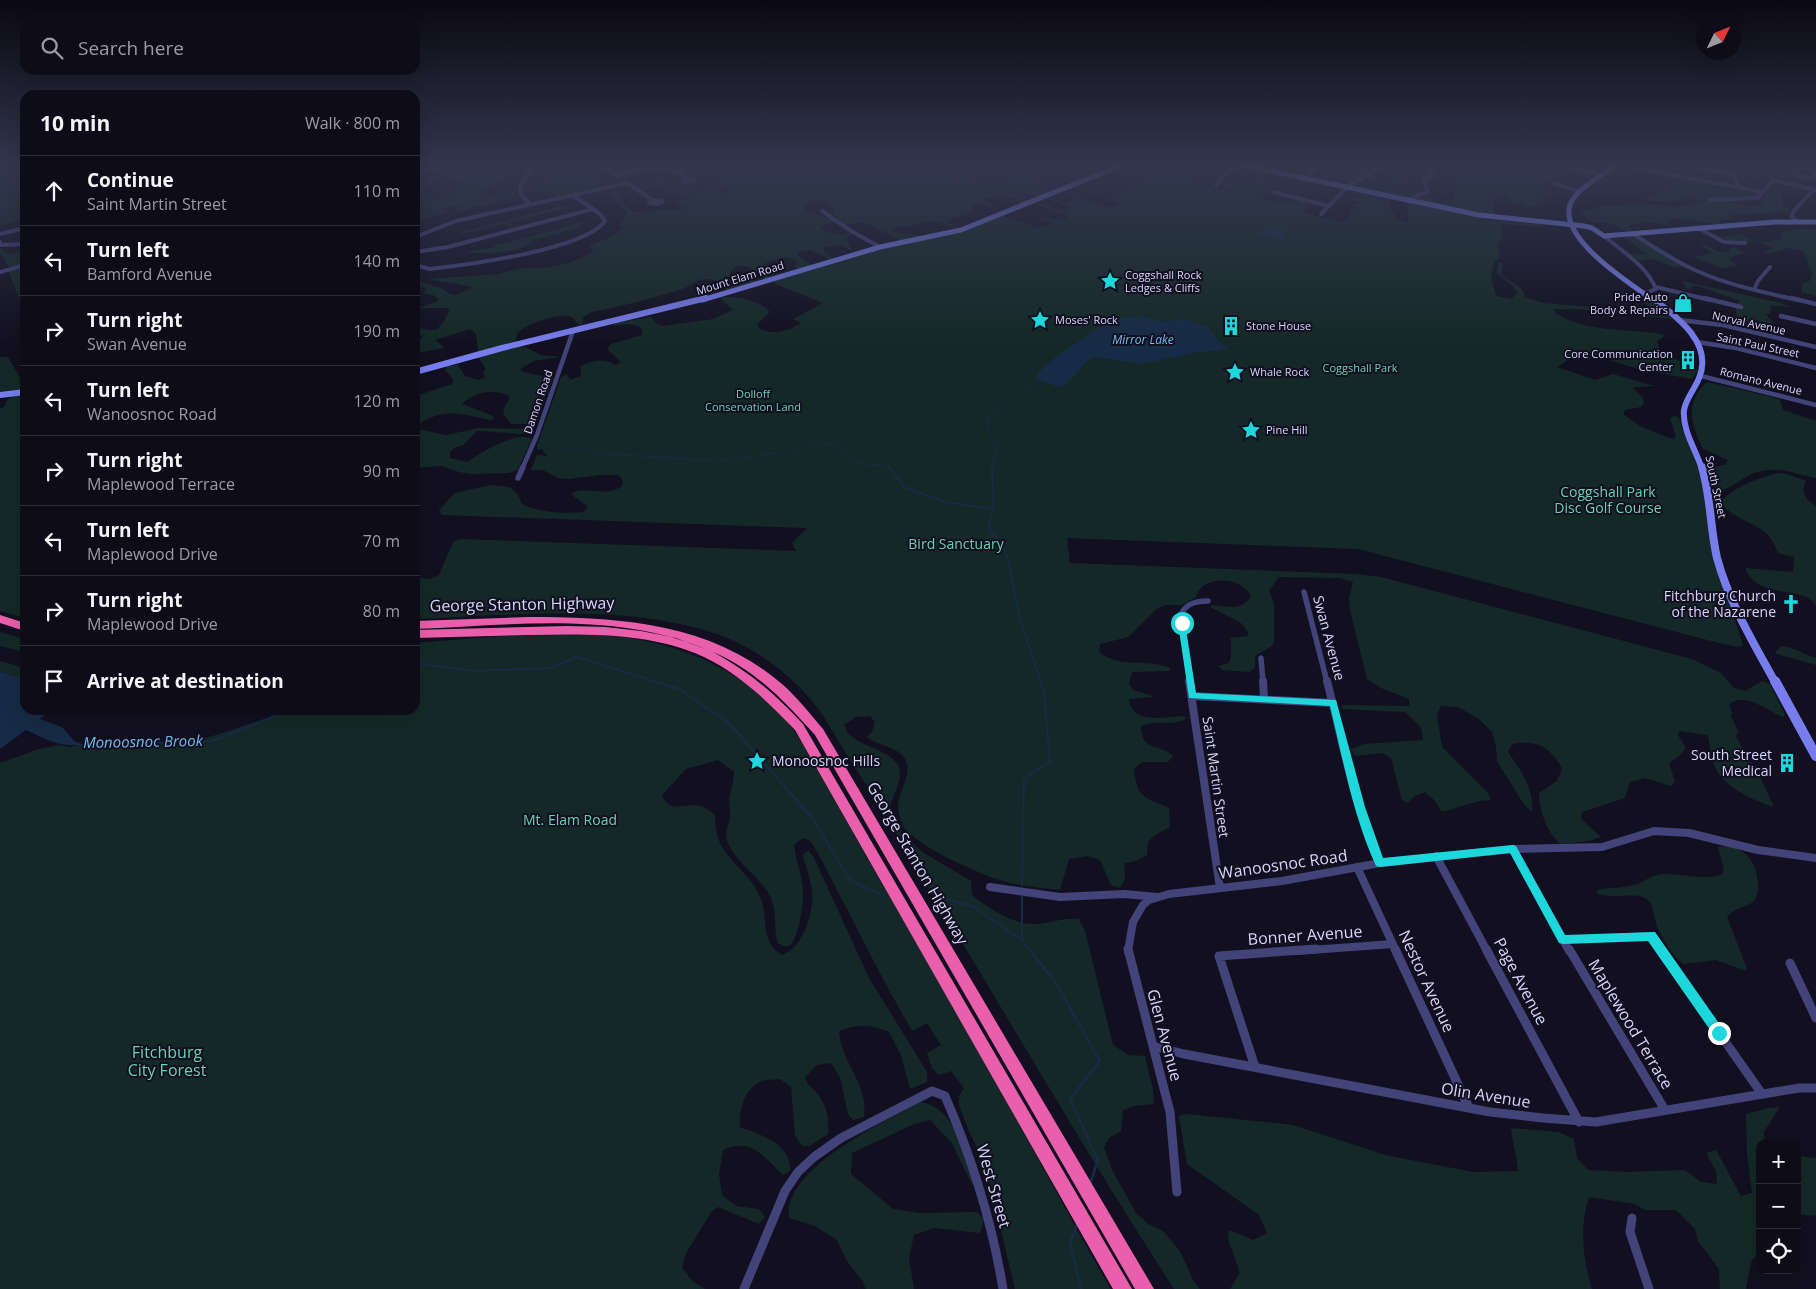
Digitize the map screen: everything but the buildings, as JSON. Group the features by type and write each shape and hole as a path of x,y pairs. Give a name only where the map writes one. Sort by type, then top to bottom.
{"highway":[{"path":"0,619 20,625"},
{"name":"George Stanton Highway","path":"420,625 582,621 646,626 676,633 712,646 750,666 776,684 804,712 819,732 1145,1289"},
{"path":"0,628 20,633"},
{"name":"George Stanton Highway","path":"420,634 569,629 624,631 676,642 700,650 733,668 760,686 799,727 1123,1289"}],"main road":[{"name":"Mount Elam Road","path":"420,371 502,348 684,305 880,247 974,225"},
{"path":"1571,225 1578,237 1591,252 1646,293 1678,320 1697,342 1703,365 1701,376"},
{"path":"1572,225 1591,228 1604,236 1738,225"},
{"name":"South Street","path":"1701,376 1687,398 1684,420 1706,481 1717,556 1738,614 1816,756"},
{"path":"0,395 20,393"}],"street":[{"path":"420,234 444,225"},
{"path":"420,251 448,247 533,225"},
{"path":"420,266 430,269 523,256 556,246 603,225"},
{"path":"843,225 880,247"},
{"path":"1698,228 1724,242 1745,243"},
{"path":"0,234 20,229"},
{"path":"1633,234 1704,274 1754,290 1816,304"},
{"path":"1604,236 1643,268 1656,287 1741,307"},
{"path":"0,242 1,245 6,246 20,245"},
{"path":"0,272 20,266"},
{"path":"1754,290 1758,281 1770,267"},
{"path":"1646,293 1656,290 1656,287"},
{"path":"1781,316 1816,324"},
{"name":"Norval Avenue","path":"1678,320 1723,325 1816,347"},
{"name":"Damon Road","path":"518,478 537,435 573,331"},
{"name":"Saint Paul Street","path":"1697,342 1736,348 1816,368"},
{"name":"Romano Avenue","path":"1701,376 1816,405"},
{"name":"Swan Avenue","path":"1304,592 1360,807 1372,846 1380,862"},
{"name":"Saint Martin Street","path":"1208,601 1189,604 1181,612 1180,617 1220,888"},
{"path":"1261,658 1264,698"},
{"path":"1192,696 1264,698 1333,703"},
{"name":"Wanoosnoc Road","path":"990,887 1051,896 1071,897 1138,893 1158,897 1169,894 1282,881 1380,862 1513,849 1602,847 1654,831 1689,833 1767,852 1816,858"},
{"name":"Maplewood Terrace","path":"1513,849 1563,940 1666,1110"},
{"name":"Page Avenue","path":"1436,856 1579,1122"},
{"name":"Nestor Avenue","path":"1357,867 1469,1108"},
{"name":"Glen Avenue","path":"1158,897 1145,902 1137,914 1131,926 1128,945 1133,974 1170,1112 1177,1192"},
{"path":"1563,940 1651,936 1762,1094"},
{"name":"Bonner Avenue","path":"1255,1067 1219,956 1393,944"},
{"path":"1790,963 1816,1018"},
{"name":"Olin Avenue","path":"1153,1046 1469,1108 1531,1118 1579,1122 1596,1122 1799,1088 1816,1088"},
{"name":"West Street","path":"744,1289 785,1191 794,1176 805,1165 848,1134 915,1098 932,1091 945,1096 967,1147 990,1220 1003,1289"},
{"path":"1632,1218 1630,1232 1649,1289"}],"green space":[{"path":"488,225 499,225 462,234 458,233"},
{"path":"570,225 581,225 576,229 530,240 533,243 509,251 491,253 466,252"},
{"path":"620,225 822,225 819,226 830,233 850,233 852,235 845,238 853,252 841,245 826,247 823,250 833,259 831,260 811,250 798,252 798,255 812,266 801,269 794,267 798,263 789,258 777,258 764,264 765,271 770,278 761,277 749,267 735,267 729,274 733,278 760,281 726,290 721,283 704,279 660,296 592,312 583,317 583,324 579,325 571,317 551,317 517,333 516,341 513,344 481,352 478,351 476,334 470,329 435,340 445,348 420,353 420,338 423,337 420,335 420,328 437,329 443,323 450,310 448,308 420,308 438,301 438,298 423,293 426,288 420,286 420,281 456,295 472,288 428,279 498,274 523,268 544,268 569,263 589,254 593,250 590,247 591,245 613,236 624,227"},
{"path":"869,225 912,225 895,228 892,232 923,236 902,241"},
{"path":"968,225 1030,225 1038,228 1048,225 1501,225 1502,240 1498,242 1500,258 1494,262 1491,277 1496,296 1511,299 1518,293 1511,284 1497,273 1498,263 1503,263 1501,274 1522,289 1525,297 1543,303 1592,307 1647,315 1653,309 1629,294 1613,295 1618,292 1642,294 1672,319 1579,309 1554,309 1554,312 1566,319 1592,327 1661,334 1665,336 1657,341 1661,352 1698,370 1692,379 1641,370 1588,353 1578,353 1557,367 1595,380 1613,374 1654,386 1633,388 1643,398 1644,403 1641,407 1625,410 1623,414 1640,426 1674,439 1676,436 1670,418 1674,416 1679,418 1685,436 1696,450 1717,556 1738,614 1733,614 1743,645 1739,647 1358,549 1067,538 1070,563 1354,574 1381,577 1692,659 1721,673 1734,688 1745,691 1762,681 1770,684 1785,715 1784,717 1750,701 1736,701 1729,704 1731,716 1738,731 1736,736 1747,760 1752,763 1761,779 1774,807 1738,791 1722,778 1713,762 1708,735 1679,731 1678,735 1686,748 1669,763 1675,782 1671,786 1645,778 1630,782 1625,798 1582,812 1581,819 1601,837 1589,841 1561,844 1548,828 1540,806 1539,793 1557,781 1562,768 1557,760 1542,746 1529,743 1512,744 1508,752 1529,787 1532,812 1523,803 1497,761 1496,746 1492,732 1479,719 1458,707 1441,706 1437,714 1442,747 1488,793 1491,800 1479,801 1442,812 1434,800 1425,792 1415,796 1408,803 1402,800 1391,758 1382,753 1355,756 1351,749 1364,744 1423,740 1421,727 1405,712 1342,709 1342,705 1409,706 1409,699 1381,688 1367,679 1350,610 1349,598 1353,582 1340,578 1279,577 1269,591 1274,603 1274,642 1272,646 1255,656 1255,668 1249,672 1223,670 1218,666 1229,663 1231,638 1248,636 1248,632 1241,623 1212,608 1210,605 1233,607 1242,605 1251,597 1247,590 1240,585 1223,580 1214,581 1206,584 1196,597 1182,605 1165,605 1158,608 1128,637 1100,644 1099,652 1107,657 1125,662 1162,665 1170,668 1169,671 1132,672 1129,683 1133,690 1154,697 1129,699 1131,707 1142,716 1158,718 1183,716 1187,718 1182,721 1152,723 1141,726 1144,741 1173,756 1168,762 1142,762 1134,769 1137,786 1143,795 1169,808 1170,827 1155,835 1148,842 1147,855 1136,861 1124,863 1125,879 1120,888 1111,885 1100,860 1087,856 1069,859 1060,890 1039,888 993,878 947,858 918,840 907,831 902,823 898,809 899,799 906,779 906,760 897,751 867,737 872,732 875,722 870,716 856,717 844,725 849,734 856,740 888,756 899,767 900,779 888,813 903,836 924,853 971,881 972,895 1000,914 1025,923 1038,924 1079,919 1085,931 1113,1045 1128,1055 1145,1056 1153,1090 1154,1104 1135,1106 1123,1110 1121,1131 1109,1138 1104,1147 1112,1170 1136,1213 1148,1224 1163,1231 1180,1251 1194,1282 1200,1289 1174,1289 1079,1137 877,801 813,702 789,678 759,654 737,642 689,626 651,619 572,613 420,619 420,578 430,579 439,575 453,542 461,539 796,551 792,543 807,528 442,515 439,510 455,493 491,485 509,487 517,493 522,504 529,507 560,513 584,512 588,507 571,494 576,491 602,492 615,490 622,486 623,481 619,475 568,479 558,478 543,470 531,470 537,455 547,456 541,448 538,451 537,446 561,377 567,374 570,380 581,376 580,366 593,361 602,360 615,365 621,362 607,349 611,344 642,335 642,329 638,327 631,324 613,325 615,323 651,317 657,324 663,326 713,319 733,310 721,299 722,297 728,297 741,298 760,304 770,312 758,323 759,329 771,332 786,330 801,323 793,319 823,303 769,281 880,247 930,237"},
{"path":"1517,225 1543,225 1543,227"},
{"path":"1614,225 1628,225 1634,231 1628,232"},
{"path":"1797,229 1816,230 1816,296 1801,292 1802,283 1809,282 1812,273 1803,251 1790,248 1768,254 1763,252 1773,249 1760,242 1732,241 1719,237 1743,234 1750,240 1772,241 1783,239 1782,233"},
{"path":"1633,236 1685,266 1676,268 1653,259 1639,261 1631,254 1646,254 1624,237"},
{"path":"1700,245 1725,253 1729,252 1732,246 1744,253 1728,258 1737,266 1722,268 1694,257 1713,253"},
{"path":"0,248 8,253 20,252 20,265 9,268 0,252"},
{"path":"20,268 20,300 9,273 9,271"},
{"path":"1682,281 1777,302 1791,307 1770,305 1771,313 1766,314 1773,323 1759,325 1736,316 1736,307 1744,308 1738,303 1740,301 1698,286 1686,288"},
{"path":"519,346 541,355 561,357 534,361 520,369 524,372 553,378 535,424 511,424 503,414 509,396 497,392 478,394 462,404 491,415 494,418 492,420 455,413 438,415 420,423 420,394 453,384 453,379 445,370 447,366 458,365 465,376 479,380 485,377 483,372 486,369 478,357"},
{"path":"0,357 8,357 20,378 20,391 0,394"},
{"path":"1707,382 1772,397 1780,400 1783,410 1816,421 1816,478 1778,470 1762,471 1749,475 1726,489 1715,491 1710,467 1725,465 1728,460 1703,449 1695,431 1692,414 1695,398"},
{"path":"20,395 20,617 0,611 0,409 5,406 6,401 12,396"},
{"path":"479,428 526,429 531,432 524,434 477,431 463,445 454,448 450,452 450,458 467,462 489,448 508,440 525,437 532,439 518,470 509,473 470,474 441,466 420,468 420,429 446,435"},
{"path":"1779,473 1806,481 1803,490 1807,499 1816,506 1816,606 1805,596 1768,588 1751,578 1746,568 1793,572 1794,557 1778,553 1765,532 1736,516 1721,503 1730,493 1738,488"},
{"path":"0,632 20,638 20,651 0,646"},
{"path":"605,635 664,645 701,658 719,667 756,689 776,709 807,750 820,772 1111,1289 1015,1289 986,1167 959,1105 959,1096 964,1088 951,1071 939,1075 932,1068 927,1053 941,1045 927,1023 912,1031 818,853 811,842 805,838 794,845 803,891 798,929 789,946 778,943 774,909 767,890 739,860 728,844 726,834 730,818 729,798 734,772 718,760 686,769 662,795 665,800 675,806 699,806 715,815 719,841 727,854 757,890 763,905 767,936 775,949 782,955 789,952 799,941 809,919 812,891 803,856 805,852 809,851 814,858 869,978 927,1072 927,1082 910,1089 901,1055 889,1032 875,1027 864,1026 839,1031 846,1058 862,1092 864,1117 853,1120 848,1114 840,1077 831,1063 817,1065 805,1077 807,1083 817,1093 824,1105 828,1119 828,1134 809,1146 802,1146 795,1135 791,1087 780,1079 764,1080 755,1085 746,1095 740,1114 740,1127 765,1137 780,1147 786,1153 790,1171 783,1175 763,1156 750,1147 733,1147 723,1150 719,1174 722,1195 736,1206 759,1209 765,1217 759,1224 718,1207 712,1211 686,1253 682,1267 692,1281 705,1289 0,1289 0,763 39,749 59,745 69,747 99,741 138,739 164,742 201,739 276,715 420,715 420,643 504,636"},
{"path":"1782,646 1816,658 1816,665 1777,654 1775,652"},
{"path":"0,661 20,667 20,677 0,672"},
{"path":"1718,847 1732,847 1744,853 1749,857 1757,876 1758,890 1753,902 1730,913 1727,917 1746,966 1746,971 1716,960 1683,964 1662,937 1648,900 1640,896 1608,896 1596,893 1599,889 1638,884 1663,874 1707,877 1721,875 1724,870"},
{"path":"921,1102 933,1106 942,1113 957,1133 975,1181 972,1185 952,1143 930,1120 914,1124 852,1153 851,1174 893,1209 919,1213 977,1212 984,1220 980,1233 934,1228 914,1235 909,1258 914,1289 866,1289 862,1280 846,1260 837,1240 815,1226 789,1218 791,1200 802,1182 818,1165 838,1149"},
{"path":"1780,1107 1764,1132 1765,1139 1756,1139 1756,1255 1751,1262 1746,1289 1720,1289 1719,1269 1698,1241 1695,1229 1676,1210 1645,1210 1635,1204 1589,1197 1584,1220 1583,1243 1592,1289 1230,1289 1240,1273 1228,1239 1229,1230 1253,1240 1267,1233 1259,1215 1187,1164 1179,1116 1187,1114 1293,1125 1385,1155 1473,1172 1518,1171 1511,1128 1559,1132 1574,1139 1577,1158 1588,1170 1627,1172 1685,1170 1701,1182 1717,1184 1716,1171 1706,1153 1716,1150 1741,1196 1752,1193 1747,1153 1746,1114"},
{"path":"1801,1156 1816,1158 1816,1216 1801,1214"}],"water":[{"path":"1269,228 1282,229 1286,240 1256,236"},
{"name":"Mirror Lake","path":"1145,317 1162,322 1182,319 1203,325 1209,328 1220,343 1228,349 1193,353 1142,364 1095,357 1085,364 1069,381 1058,387 1035,378 1052,360 1094,332 1104,322 1120,318"},
{"path":"0,672 20,677 20,715 45,715 40,719 62,727 74,741 82,744 59,744 26,730 0,749"}],"waterway":[{"path":"992,469 995,445 987,429 987,419 995,411 1039,380"},
{"path":"559,450 590,450 610,454 717,461 798,450 813,442 837,446 853,461 869,465 882,464 890,469"},
{"path":"889,467 904,487 945,502 992,509"},
{"path":"992,469 993,509 988,527 1003,547 1008,559 1020,619 1044,692 1050,761 1024,779 1022,885"},
{"name":"Monoosnoc Brook","path":"420,664 473,671 552,668 577,657 679,689 729,723 813,819 850,880 881,895"},
{"name":"Monoosnoc Brook","path":"77,745 213,741 277,715"},
{"name":"Monoosnoc Brook","path":"934,895 974,907 1022,940"},
{"path":"1022,897 1022,940"},
{"name":"Monoosnoc Brook","path":"1022,940 1030,951"},
{"name":"Monoosnoc Brook","path":"1029,949 1055,982 1100,1061 1070,1099 1098,1160 1090,1184"},
{"name":"Monoosnoc Brook","path":"1077,1224 1070,1243 1081,1289"}],"place":[{"name":"Coggshall Rock Ledges & Cliffs","path":"1110,281"},
{"name":"Pride Auto Body & Repairs","path":"1683,303"},
{"name":"Moses' Rock","path":"1040,320"},
{"name":"Stone House","path":"1231,326"},
{"name":"Core Communication Center","path":"1688,360"},
{"name":"Whale Rock","path":"1235,372"},
{"name":"Pine Hill","path":"1251,430"},
{"name":"Fitchburg Church of the Nazarene","path":"1791,604"},
{"name":"Monoosnoc Hills","path":"757,761"},
{"name":"South Street Medical","path":"1787,763"}],"route":[{"path":"1182,623 1192,696 1270,698 1333,703 1360,807 1372,846 1380,862 1466,852 1513,849 1563,940 1651,936 1719,1033"}],"park label":[{"name":"Coggshall Park","path":"1360,368"},
{"name":"Dolloff Conservation Land","path":"753,400"},
{"name":"Coggshall Park Disc Golf Course","path":"1608,500"},
{"name":"Bird Sanctuary","path":"956,544"},
{"name":"Mt. Elam Road","path":"570,820"},
{"name":"Fitchburg City Forest","path":"167,1061"}]}
